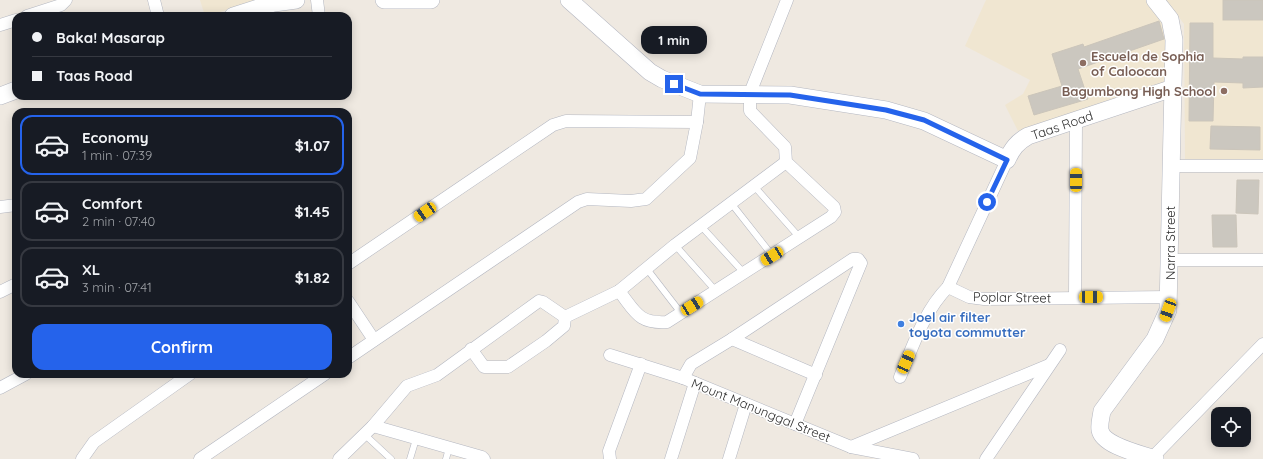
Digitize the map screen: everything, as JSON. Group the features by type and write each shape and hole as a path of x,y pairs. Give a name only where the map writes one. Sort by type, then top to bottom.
{"street":[{"path":"39,12 60,5 66,0"},
{"path":"154,0 157,12"},
{"path":"246,12 274,3 296,0"},
{"path":"317,0 318,12"},
{"path":"384,0 431,0"},
{"path":"569,0 650,72 662,79 700,94 750,93 790,95 886,110 924,120 1007,160 948,287 940,295 926,318 900,377"},
{"path":"619,290 641,318 653,323 667,322 832,217 834,207 786,162 785,147 753,116 750,111 750,93 787,0"},
{"name":"Narra Street","path":"1153,458 1113,445 1105,440 1100,432 1100,422 1102,412 1155,339 1168,310 1174,40 1170,19 1159,3 1155,0"},
{"path":"0,25 12,21"},
{"name":"Taas Road","path":"1007,160 1012,149 1018,142 1028,136 1173,88"},
{"path":"0,96 12,92"},
{"path":"352,355 578,202 587,199 632,201 646,198 690,158 698,122 700,94"},
{"path":"352,261 553,125 566,121 698,122"},
{"path":"1075,297 1076,121"},
{"path":"565,317 619,290 675,245 786,162"},
{"path":"1170,166 1263,166"},
{"path":"0,207 12,206"},
{"path":"683,378 691,364 732,339 853,259 858,259 860,263 795,424"},
{"path":"1170,260 1263,260"},
{"path":"0,292 12,286"},
{"name":"Poplar Street","path":"948,287 969,297 984,299 1169,297"},
{"path":"339,459 368,430 407,386 437,375 539,301 543,302 565,317"},
{"path":"352,307 374,340"},
{"path":"471,349 484,367 508,367 564,326 565,317"},
{"path":"732,339 816,375"},
{"path":"1153,458 1263,344"},
{"path":"986,459 1060,350"},
{"name":"Mount Manunggal Street","path":"610,354 683,378 851,447 913,459"},
{"path":"610,459 609,452 641,364"},
{"path":"851,447 1049,365"},
{"path":"0,388 19,378"},
{"path":"82,459 94,442 184,378"},
{"path":"200,459 319,378"},
{"path":"671,459 695,383"},
{"path":"729,459 746,404"},
{"path":"368,430 416,439 447,454 483,458"}],"lane":[{"path":"754,186 800,238"},
{"path":"731,203 772,256"},
{"path":"701,226 744,273"},
{"path":"675,245 716,291"},
{"path":"647,269 681,313"},
{"path":"368,430 391,459"},
{"path":"410,459 416,439"}],"shaded area":[{"path":"200,0 257,0 220,12 204,12"},
{"name":"Escuela de Sophia of Caloocan","path":"986,0 1146,0 1153,5 1165,21 1168,84 1018,131 1005,105 1023,94 1030,80 965,46"},
{"name":"Bagumbong High School","path":"1166,0 1263,0 1263,159 1185,159 1184,24"}],"building":[{"path":"1223,0 1263,0 1263,20 1223,20"},
{"path":"1159,21 1164,39 1078,69 1088,99 1034,115 1028,96 1062,86 1052,54 1083,44 1084,47"},
{"path":"1190,23 1213,23 1213,58 1243,59 1243,57 1263,57 1263,87 1243,88 1243,83 1214,82 1213,121 1189,121"},
{"path":"1211,126 1260,127 1260,150 1210,149"},
{"path":"1237,180 1259,180 1258,214 1236,213"},
{"path":"1212,215 1236,215 1237,247 1213,247"}],"place":[{"name":"Escuela de Sophia of Caloocan","path":"1083,63"},
{"name":"Bagumbong High School","path":"1224,91"},
{"name":"Joel air filter toyota commutter","path":"901,324"}],"route":[{"path":"674,84 700,94 750,93 790,95 886,110 924,120 1007,160 987,202"}]}
